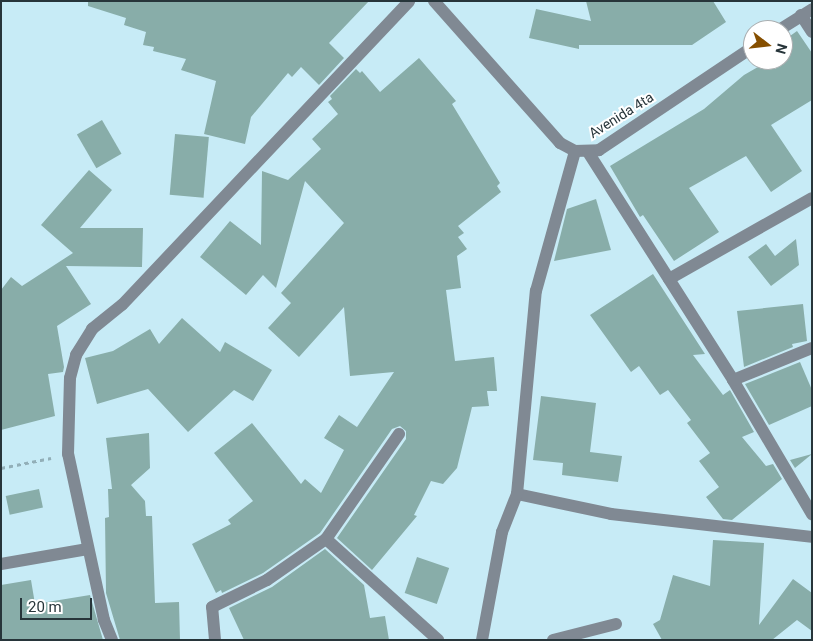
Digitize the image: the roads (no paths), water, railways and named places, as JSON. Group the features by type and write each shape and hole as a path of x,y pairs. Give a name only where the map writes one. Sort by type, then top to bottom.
{"street":[{"path":"112,640 104,620 68,454 70,378 82,341 122,305 409,1"},
{"name":"Avenida 4ta","path":"434,1 560,143 575,150 588,152 598,150 743,55"},
{"path":"793,21 806,12 812,32"},
{"path":"482,640 502,532 517,494 536,291 575,150"},
{"path":"588,152 733,380 812,514"},
{"path":"669,279 812,198"},
{"path":"733,380 812,348"},
{"path":"215,640 212,608 267,580 326,540 399,434"},
{"path":"517,494 611,514 812,537"},
{"path":"326,540 438,640"},
{"path":"1,564 88,549"},
{"path":"553,640 616,624"}]}
